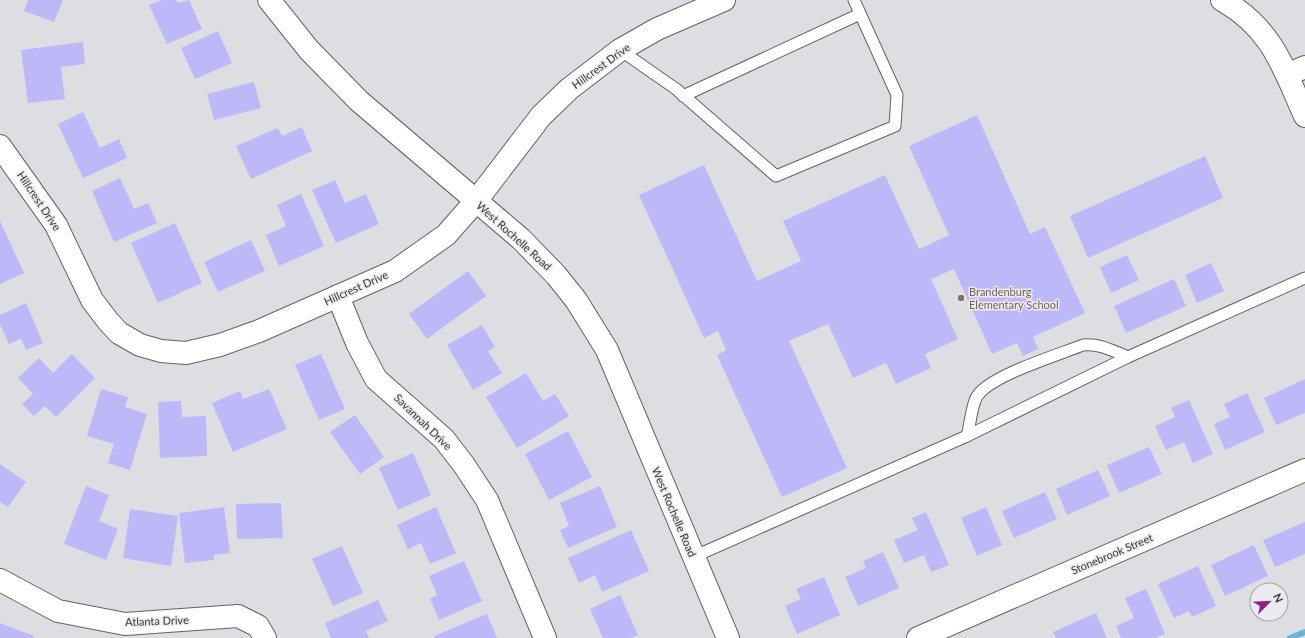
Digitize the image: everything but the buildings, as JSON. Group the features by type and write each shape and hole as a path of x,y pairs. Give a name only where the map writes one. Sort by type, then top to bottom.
{"street":[{"name":"West Rochelle Road","path":"269,0 309,50 359,101 521,240 556,275 576,300 607,350 728,638"},
{"name":"Hillcrest Drive","path":"0,146 56,224 92,300 119,333 140,345 161,351 186,353 193,352 220,345 259,331 395,271 427,250 446,235 476,201 541,116 569,89 620,50 657,29 724,0"},
{"path":"1222,0 1237,8 1266,36 1275,50 1296,71 1305,116"},
{"name":"Savannah Drive","path":"338,296 357,343 376,379 444,439 464,464 487,500 545,638"},
{"name":"Stonebrook Street","path":"918,638 1305,470"},
{"name":"Atlanta Drive","path":"0,580 58,611 126,624 238,616 258,626 265,638"}],"lane":[{"path":"620,50 683,96 776,176 895,126 897,96 854,0"},
{"path":"683,96 860,14"},
{"path":"693,557 967,436 1128,357 1305,278"},
{"path":"967,436 977,395 985,388 1003,377 1083,345 1092,344 1100,346 1128,357"}],"waterway":[{"path":"1290,638 1305,632"}],"place":[{"name":"Brandenburg Elementary School","path":"961,298"}]}
